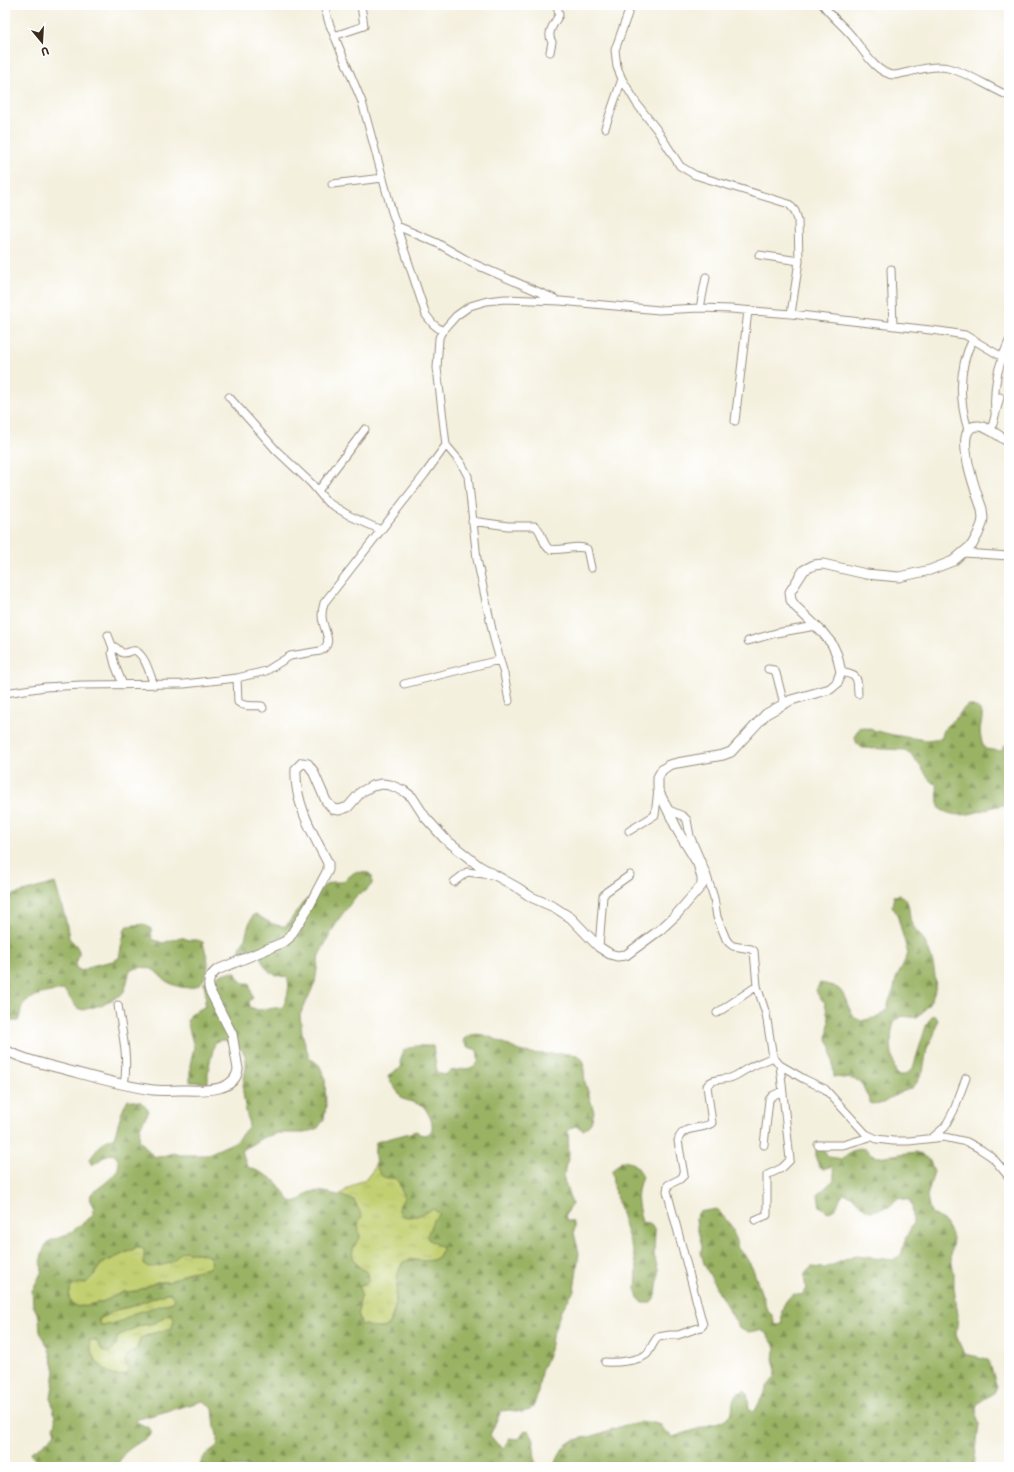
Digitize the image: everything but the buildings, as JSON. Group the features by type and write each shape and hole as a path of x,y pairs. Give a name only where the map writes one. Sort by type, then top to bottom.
{"street":[{"path":"324,5 334,36 362,102 396,225 426,315 433,324 442,331"},
{"path":"334,36 364,26 361,5"},
{"path":"550,52 552,46 549,33 560,15 557,5"},
{"path":"631,5 614,50 617,67 622,79 637,104 657,130 680,166 695,175 789,204 795,211 798,220 799,261 791,314"},
{"path":"823,5 835,20 851,35 864,53 886,73 895,75 929,68 948,68 978,79 1009,96"},
{"path":"605,128 622,79"},
{"path":"332,184 383,178"},
{"path":"396,225 404,230 437,243 472,264 560,301"},
{"path":"759,255 799,261"},
{"path":"891,270 893,326"},
{"path":"700,308 706,277"},
{"path":"509,701 477,558 468,476 461,463 446,445 437,368 438,338 442,331 456,316 470,306 487,301 505,299 560,301 659,310 700,308 791,314 965,335 1009,361"},
{"path":"735,421 748,311"},
{"path":"629,831 655,815 658,777 662,770 669,765 731,752 766,714 784,704 830,689 837,683 841,672 837,655 832,644 791,600 790,592 804,570 808,567 823,564 866,574 899,577 930,570 953,561 972,545 978,534 983,518 982,509 965,452 965,442 968,430 963,414 961,392 962,370 968,348 973,339"},
{"path":"995,413 994,396 998,368 1009,341"},
{"path":"991,431 1000,396"},
{"path":"229,397 276,450 328,502 350,516 381,530"},
{"path":"968,430 973,426 980,426 1009,442"},
{"path":"318,491 365,429"},
{"path":"5,693 45,687 81,685 184,684 237,678 266,672 290,656 324,649 327,646 328,639 322,622 324,603 446,445"},
{"path":"472,521 508,526 535,526 540,531 544,544 549,548 562,549 582,547 587,549 591,568"},
{"path":"964,553 1009,556"},
{"path":"748,641 776,633 816,626"},
{"path":"108,635 123,685"},
{"path":"113,648 115,647 125,653 132,651 136,652 144,659 154,685"},
{"path":"404,684 499,660"},
{"path":"768,669 774,670 776,673 784,704"},
{"path":"841,672 855,675 857,678 858,694"},
{"path":"237,678 238,702 241,705 262,706 263,708"},
{"path":"5,1050 18,1057 124,1085 155,1090 205,1090 221,1087 234,1080 238,1068 232,1034 210,991 208,986 209,979 217,970 284,942 290,938 328,870 328,863 304,814 298,795 295,779 296,770 302,764 308,764 313,771 326,801 333,809 339,810 348,807 361,792 372,786 382,784 390,785 404,790 412,797 425,817 444,838 478,866 532,897 554,907 571,918 599,947 610,954 617,956 626,955 661,929 676,915 702,885 702,878 698,864 679,833 658,790"},
{"path":"667,809 683,816 687,820 690,836 706,873 714,898 717,917 726,939 733,946 751,948 754,951 757,986 766,1014 773,1056 780,1065 825,1089 870,1137"},
{"path":"454,882 467,872 496,876"},
{"path":"599,947 604,896 606,892 630,875"},
{"path":"716,1014 757,986"},
{"path":"118,1006 126,1053 126,1073 124,1085"},
{"path":"605,1362 618,1362 642,1357 647,1353 658,1338 678,1335 703,1325 667,1191 668,1185 680,1179 684,1175 678,1141 679,1135 682,1132 707,1126 712,1123 706,1086 709,1083 735,1076 773,1056"},
{"path":"755,1220 767,1215 766,1175 782,1168 790,1160 780,1065"},
{"path":"932,1138 945,1127 954,1110 966,1078"},
{"path":"764,1145 770,1100 772,1096 782,1092"},
{"path":"818,1145 843,1145 870,1137 893,1141 909,1141 944,1137 967,1142 980,1149 992,1157 1009,1177"}],"green space":[{"path":"969,705 981,711 982,717 980,732 981,740 985,749 1001,751 1004,746 1009,743 1009,805 1002,805 966,815 947,813 940,809 938,803 937,785 932,782 910,754 905,750 862,748 859,746 855,738 855,735 861,727 893,735 926,740 942,738 945,727"},
{"path":"355,872 369,873 372,876 372,884 366,891 357,895 338,920 319,955 315,983 300,1015 302,1033 309,1057 319,1065 325,1077 326,1106 324,1119 318,1128 305,1133 278,1133 262,1138 241,1151 248,1167 274,1180 290,1201 298,1202 307,1194 315,1191 354,1200 362,1216 358,1224 360,1238 352,1253 358,1266 368,1273 369,1279 368,1282 359,1286 361,1295 358,1313 361,1324 375,1328 383,1328 388,1325 394,1312 398,1273 403,1262 414,1260 432,1260 437,1258 442,1248 428,1239 427,1236 433,1220 440,1214 433,1209 414,1216 402,1216 398,1209 404,1198 399,1183 395,1178 387,1178 382,1176 375,1160 376,1142 417,1131 419,1134 426,1135 431,1132 432,1129 430,1119 424,1106 403,1099 388,1077 390,1074 401,1068 400,1062 404,1050 414,1046 433,1046 437,1073 445,1075 450,1071 471,1068 479,1062 477,1050 467,1046 463,1040 477,1034 494,1038 524,1052 571,1054 577,1055 583,1060 585,1082 594,1112 591,1123 584,1130 576,1126 568,1130 569,1156 565,1168 564,1180 572,1204 565,1216 567,1220 572,1221 575,1226 574,1233 579,1253 574,1291 561,1311 552,1337 550,1350 541,1372 538,1392 534,1405 530,1410 522,1412 509,1410 501,1411 490,1435 497,1444 504,1449 509,1438 519,1439 525,1431 528,1430 532,1437 536,1467 200,1467 200,1463 204,1457 218,1445 213,1409 203,1401 135,1420 151,1430 151,1435 126,1452 119,1461 118,1467 38,1467 31,1452 43,1445 56,1433 54,1427 56,1423 51,1398 55,1371 49,1349 40,1332 39,1317 33,1305 32,1291 42,1271 41,1258 45,1246 49,1241 67,1235 91,1217 94,1212 90,1201 91,1194 113,1176 119,1165 118,1159 113,1154 107,1155 92,1165 90,1159 102,1143 114,1137 124,1106 128,1100 141,1102 149,1111 140,1127 139,1139 153,1156 159,1157 173,1153 179,1155 206,1155 235,1142 249,1126 243,1092 246,1058 239,1047 232,1043 222,1040 215,1042 208,1070 208,1083 190,1082 190,1065 194,1047 187,1021 192,1013 204,1007 206,996 204,982 225,973 235,972 242,982 249,983 253,998 249,1001 250,1007 258,1010 283,1007 289,988 287,977 270,972 257,951 247,954 239,951 253,915 256,914 274,924 286,926 303,903 327,884 332,882 342,882","holes":["136,1248 143,1248 144,1262 148,1267 160,1266 171,1262 184,1251 209,1256 212,1263 209,1268 186,1273 169,1282 157,1282 137,1291 124,1292 102,1302 78,1307 73,1304 69,1299 70,1291 73,1286 86,1283 94,1275 101,1264","166,1293 170,1293 175,1299 173,1302 132,1314 124,1320 108,1325 101,1325 99,1323 99,1319 116,1310 136,1305","171,1314 174,1319 172,1329 150,1334 141,1338 136,1350 126,1357 125,1360 129,1370 126,1375 113,1376 96,1361 92,1353 89,1340 96,1340 102,1350 108,1353 115,1347 117,1338 122,1334 142,1325 155,1323"]},
{"path":"55,883 66,921 69,938 76,945 79,951 76,968 82,971 91,966 113,961 119,958 125,928 128,926 144,924 151,929 152,939 163,943 181,937 203,942 208,963 207,972 204,979 200,984 194,987 181,987 166,981 156,971 144,967 137,968 130,970 125,990 121,995 101,1005 83,1010 77,1008 64,990 54,991 35,996 25,1002 22,1006 18,1021 12,1021 5,984 5,897"},
{"path":"900,895 906,899 912,924 924,940 929,950 934,967 935,991 927,1007 920,1015 915,1017 904,1016 897,1019 894,1024 891,1046 893,1063 897,1075 904,1075 913,1068 926,1026 933,1015 938,1019 934,1035 927,1048 923,1072 916,1084 912,1088 899,1093 883,1103 871,1104 861,1082 853,1079 834,1077 831,1047 827,1039 829,1021 825,1003 818,995 816,990 820,983 839,989 853,1015 861,1021 878,1017 887,1009 896,979 908,954 897,914 892,906 894,896"},
{"path":"819,1148 829,1157 842,1159 850,1152 859,1148 866,1149 877,1157 916,1152 930,1160 934,1172 927,1196 930,1212 944,1221 953,1238 951,1257 958,1315 956,1335 964,1354 984,1358 989,1361 997,1387 995,1392 978,1403 976,1409 979,1424 974,1467 553,1467 565,1446 570,1442 628,1424 644,1422 661,1425 664,1431 673,1437 725,1420 732,1413 733,1401 736,1394 745,1390 747,1393 749,1409 755,1411 767,1387 775,1377 776,1371 773,1358 776,1348 766,1333 760,1330 748,1332 740,1329 704,1264 696,1218 699,1212 717,1209 732,1227 738,1249 744,1254 753,1269 767,1310 772,1315 775,1324 778,1325 782,1323 781,1315 787,1300 793,1294 802,1295 806,1288 804,1278 805,1274 812,1267 825,1268 855,1256 893,1260 901,1255 906,1237 913,1224 912,1205 909,1200 898,1198 889,1207 872,1211 866,1210 853,1197 844,1193 840,1198 837,1207 828,1212 820,1206 818,1194 834,1180 834,1172 832,1166 823,1169 820,1168 816,1159 816,1150"},
{"path":"621,1161 629,1162 637,1167 642,1176 638,1189 638,1199 642,1222 651,1225 655,1230 654,1255 658,1270 658,1279 656,1295 651,1303 643,1303 638,1298 636,1291 637,1270 635,1258 613,1183 612,1171"},
{"path":"376,1162 379,1170 384,1176 395,1178 399,1183 404,1198 398,1209 417,1216 433,1209 440,1214 428,1239 442,1248 438,1257 434,1259 424,1261 409,1259 402,1267 398,1275 395,1305 391,1320 382,1328 361,1324 358,1313 361,1295 359,1286 368,1282 368,1273 358,1266 353,1258 353,1249 360,1238 358,1224 339,1195 356,1183 366,1179 373,1170"},
{"path":"136,1248 143,1248 145,1251 144,1264 184,1251 203,1253 209,1256 212,1263 209,1268 186,1273 169,1282 157,1282 137,1291 124,1292 102,1302 78,1307 73,1304 69,1299 70,1289 72,1286 94,1275 101,1264"},
{"path":"166,1293 170,1293 175,1299 173,1302 132,1314 124,1320 108,1325 101,1325 99,1323 99,1319 116,1310 130,1307"},
{"path":"171,1314 174,1319 172,1329 150,1334 141,1338 136,1350 125,1362 129,1370 126,1375 113,1376 96,1361 92,1353 89,1340 96,1340 102,1350 108,1353 115,1347 117,1338 122,1334 142,1325 155,1323"}]}
